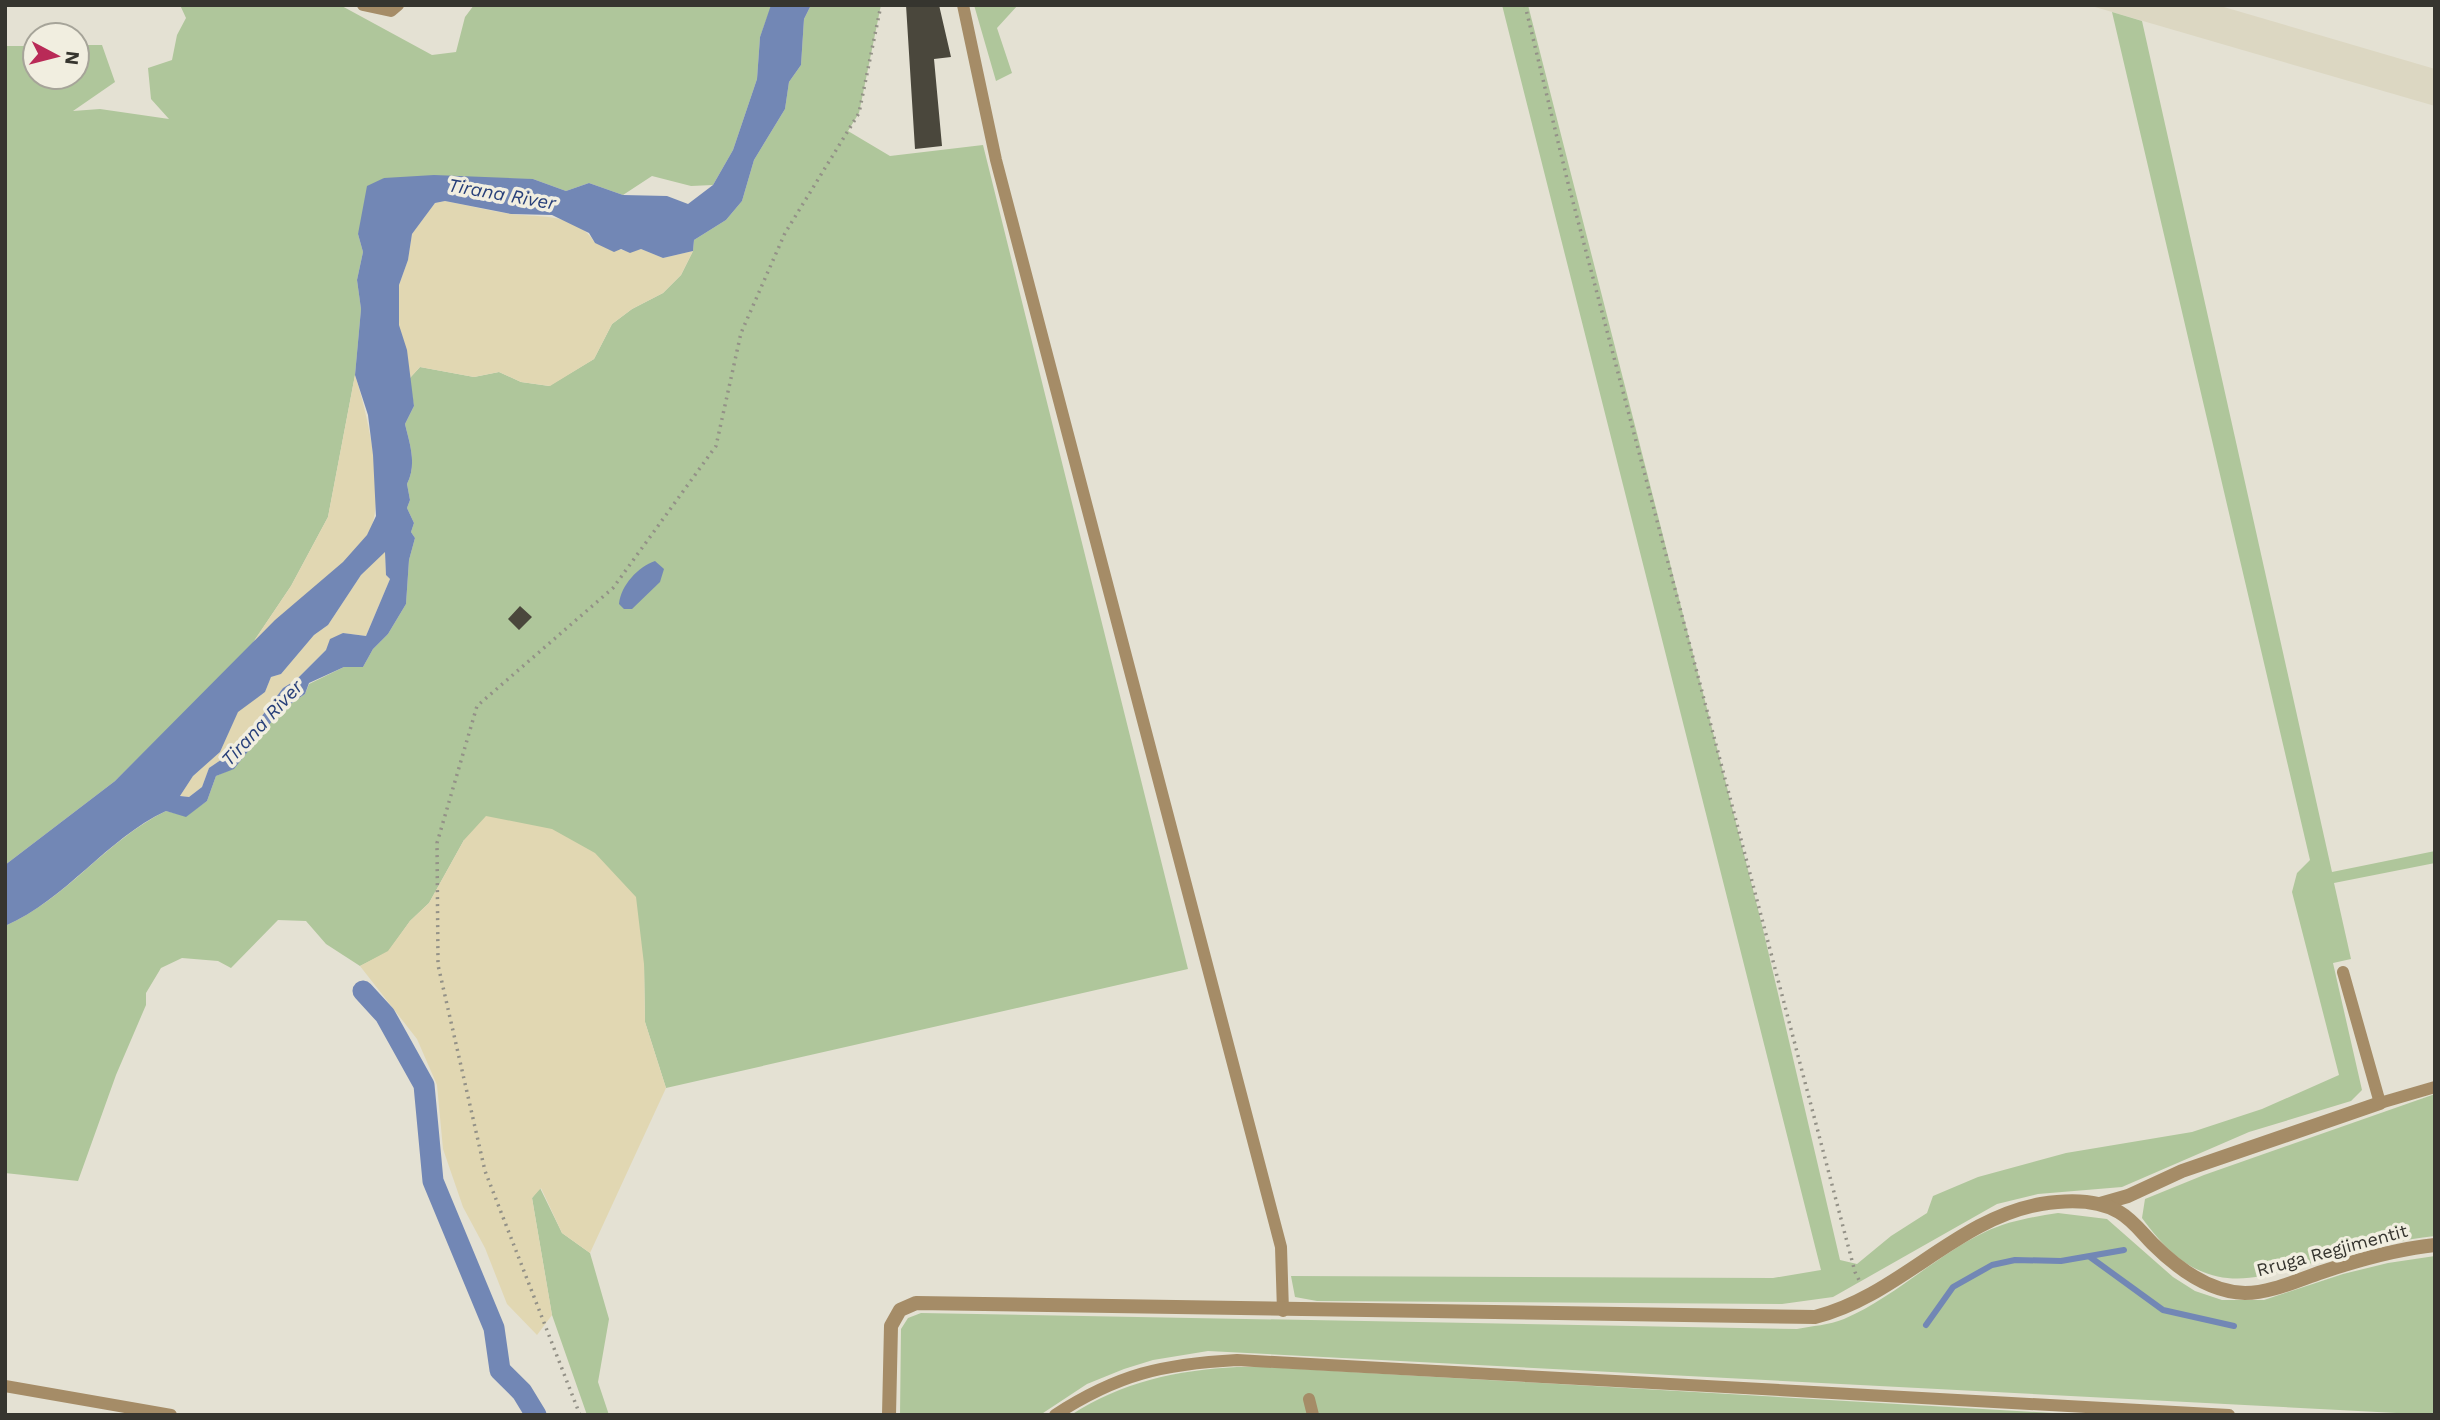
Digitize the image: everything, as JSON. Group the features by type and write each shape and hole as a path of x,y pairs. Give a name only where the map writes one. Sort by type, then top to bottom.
{"street":[{"path":"888,1415 891,1326 900,1310 916,1303 1784,1319 1815,1317 1842,1310 1868,1297 1992,1221 2040,1204 2101,1204 2128,1196 2182,1171 2380,1103"},
{"name":"Rruga Regjimentit","path":"2101,1204 2135,1224 2173,1263 2219,1288 2246,1293 2381,1254 2435,1245"}],"lane":[{"path":"363,5 391,11 398,5"},
{"path":"963,5 996,160 1281,1247 1283,1311"},
{"path":"2343,972 2380,1103 2435,1087"},
{"path":"1055,1415 1092,1392 1161,1367 1237,1360 2229,1415"},
{"path":"5,1386 171,1415"},
{"path":"1309,1399 1313,1415"}],"path":[{"path":"580,1415 485,1171 438,965 437,843 477,706 613,588 716,446 741,333 785,233 859,113 881,5"},
{"path":"1525,5 1568,183 1852,1259 1868,1297"}],"shaded area":[{"path":"2088,5 2217,5 2435,69 2435,106"}],"green space":[{"path":"180,5 340,5 432,55 456,52 465,17 474,5 771,7 760,37 757,79 733,150 713,185 691,186 652,176 623,195 589,183 566,191 533,179 384,178 358,234 363,252 357,280 361,309 355,375 328,517 291,586 252,644 115,781 5,865 5,46 21,46 21,91 91,91 91,45 102,45 115,82 73,111 100,109 169,119 151,99 148,68 172,60 177,35 186,18"},
{"path":"811,5 881,5 859,113 848,131 890,156 983,145 1188,969 666,1088 645,1022 644,964 464,840 429,903 410,921 388,952 360,966 326,944 306,921 278,920 231,968 218,961 182,958 161,968 146,993 146,1005 116,1075 78,1181 5,1173 5,926 48,901 144,823 166,811 186,816 207,801 216,776 234,768 280,711 305,694 309,684 344,667 363,667 406,604 409,560 415,538 411,532 414,523 407,508 410,500 407,484 412,462 405,424 414,406 409,379 420,367 474,377 499,372 521,382 549,386 594,359 612,324 632,309 663,293 681,275 693,251 694,240 726,220 742,201 754,160 785,109 789,82 801,65 804,19"},
{"path":"974,5 1018,5 997,28 1012,73 996,81"},
{"path":"1502,5 1528,5 1762,925 1840,1260 1857,1264 1891,1236 1927,1213 1933,1196 1978,1177 2066,1153 2192,1132 2262,1109 2339,1075 2292,892 2297,873 2310,860 2112,12 2142,21 2332,872 2435,851 2435,863 2334,883 2351,959 2333,963 2362,1090 2351,1101 2249,1132 2122,1187 2038,1194 1997,1204 1833,1297 1782,1304 1317,1301 1295,1297 1291,1276 1773,1278 1821,1270"},
{"path":"2435,1094 2435,1236 2363,1248 2282,1272 2232,1278 2209,1274 2187,1264 2165,1245 2142,1218 2145,1199 2204,1175"},
{"path":"540,1188 562,1233 590,1253 609,1319 598,1382 609,1415 587,1415 552,1315 532,1198"},
{"path":"2058,1213 2107,1219 2173,1277 2195,1291 2222,1300 2264,1300 2343,1274 2388,1263 2435,1256 2435,1415 1208,1351 1153,1360 1124,1369 1087,1384 1040,1415 900,1415 901,1329 908,1318 921,1313 1797,1329 1838,1321 1863,1310 1949,1253 1994,1228"},
{"path":"1237,1367 2086,1415 1071,1415 1130,1386 1193,1371"}],"sand":[{"path":"445,201 503,213 558,218 578,226 595,243 630,252 641,249 663,258 693,251 681,275 663,293 632,309 612,324 594,359 550,386 521,382 499,372 474,377 420,367 409,379 399,325 399,285 408,260 412,234 435,203"},
{"path":"355,375 365,410 376,477 374,517 369,533 348,559 252,644 291,586 328,517"},
{"path":"385,551 386,575 390,579 366,636 343,633 296,680 283,688 237,749 209,768 202,787 189,797 180,796 193,776 220,752 238,711 265,692 271,677 281,674 314,635 328,625 361,575"},
{"path":"486,816 552,829 595,853 636,897 644,964 645,1022 666,1088 590,1253 562,1233 541,1188 532,1198 552,1315 537,1335 507,1304 485,1248 463,1207 443,1149 437,1085 417,1039 360,966 388,951 410,921 429,903 464,840"}],"water":[{"name":"Tirana River","path":"771,5 811,5 804,19 801,65 789,82 785,109 754,160 742,201 726,220 694,240 693,251 663,258 641,249 630,253 621,249 614,252 595,243 589,233 552,215 511,214 445,201 435,203 412,234 408,260 399,285 399,325 407,350 414,406 405,424 412,462 407,484 410,500 407,508 414,523 411,532 415,538 409,560 406,604 363,667 344,667 309,683 305,694 280,711 234,769 216,776 207,801 186,817 166,811 144,823 48,901 5,926 5,865 115,781 275,620 343,562 367,535 376,516 373,455 368,415 355,375 361,309 357,280 363,252 358,234 367,186 384,178 434,175 533,179 566,191 589,183 623,195 667,196 688,204 713,185 733,150 757,79 760,37","holes":["385,552 386,575 390,579 366,636 343,633 330,639 326,650 296,680 283,688 237,749 209,768 202,787 189,797 180,796 193,776 220,752 238,712 265,692 271,677 281,674 314,635 328,625 361,575"]},
{"path":"655,561 664,569 660,582 632,609 624,609 619,604 623,590 637,572"}],"building":[{"path":"906,5 939,5 951,57 934,59 942,146 915,149"},
{"path":"520,606 532,617 519,630 508,619"}],"waterway":[{"path":"363,991 385,1015 424,1085 433,1181 494,1328 500,1370 522,1392 536,1415"},
{"path":"1926,1325 1953,1287 1992,1265 2015,1260 2061,1261 2124,1250"},
{"path":"2090,1257 2163,1310 2234,1326"}]}
